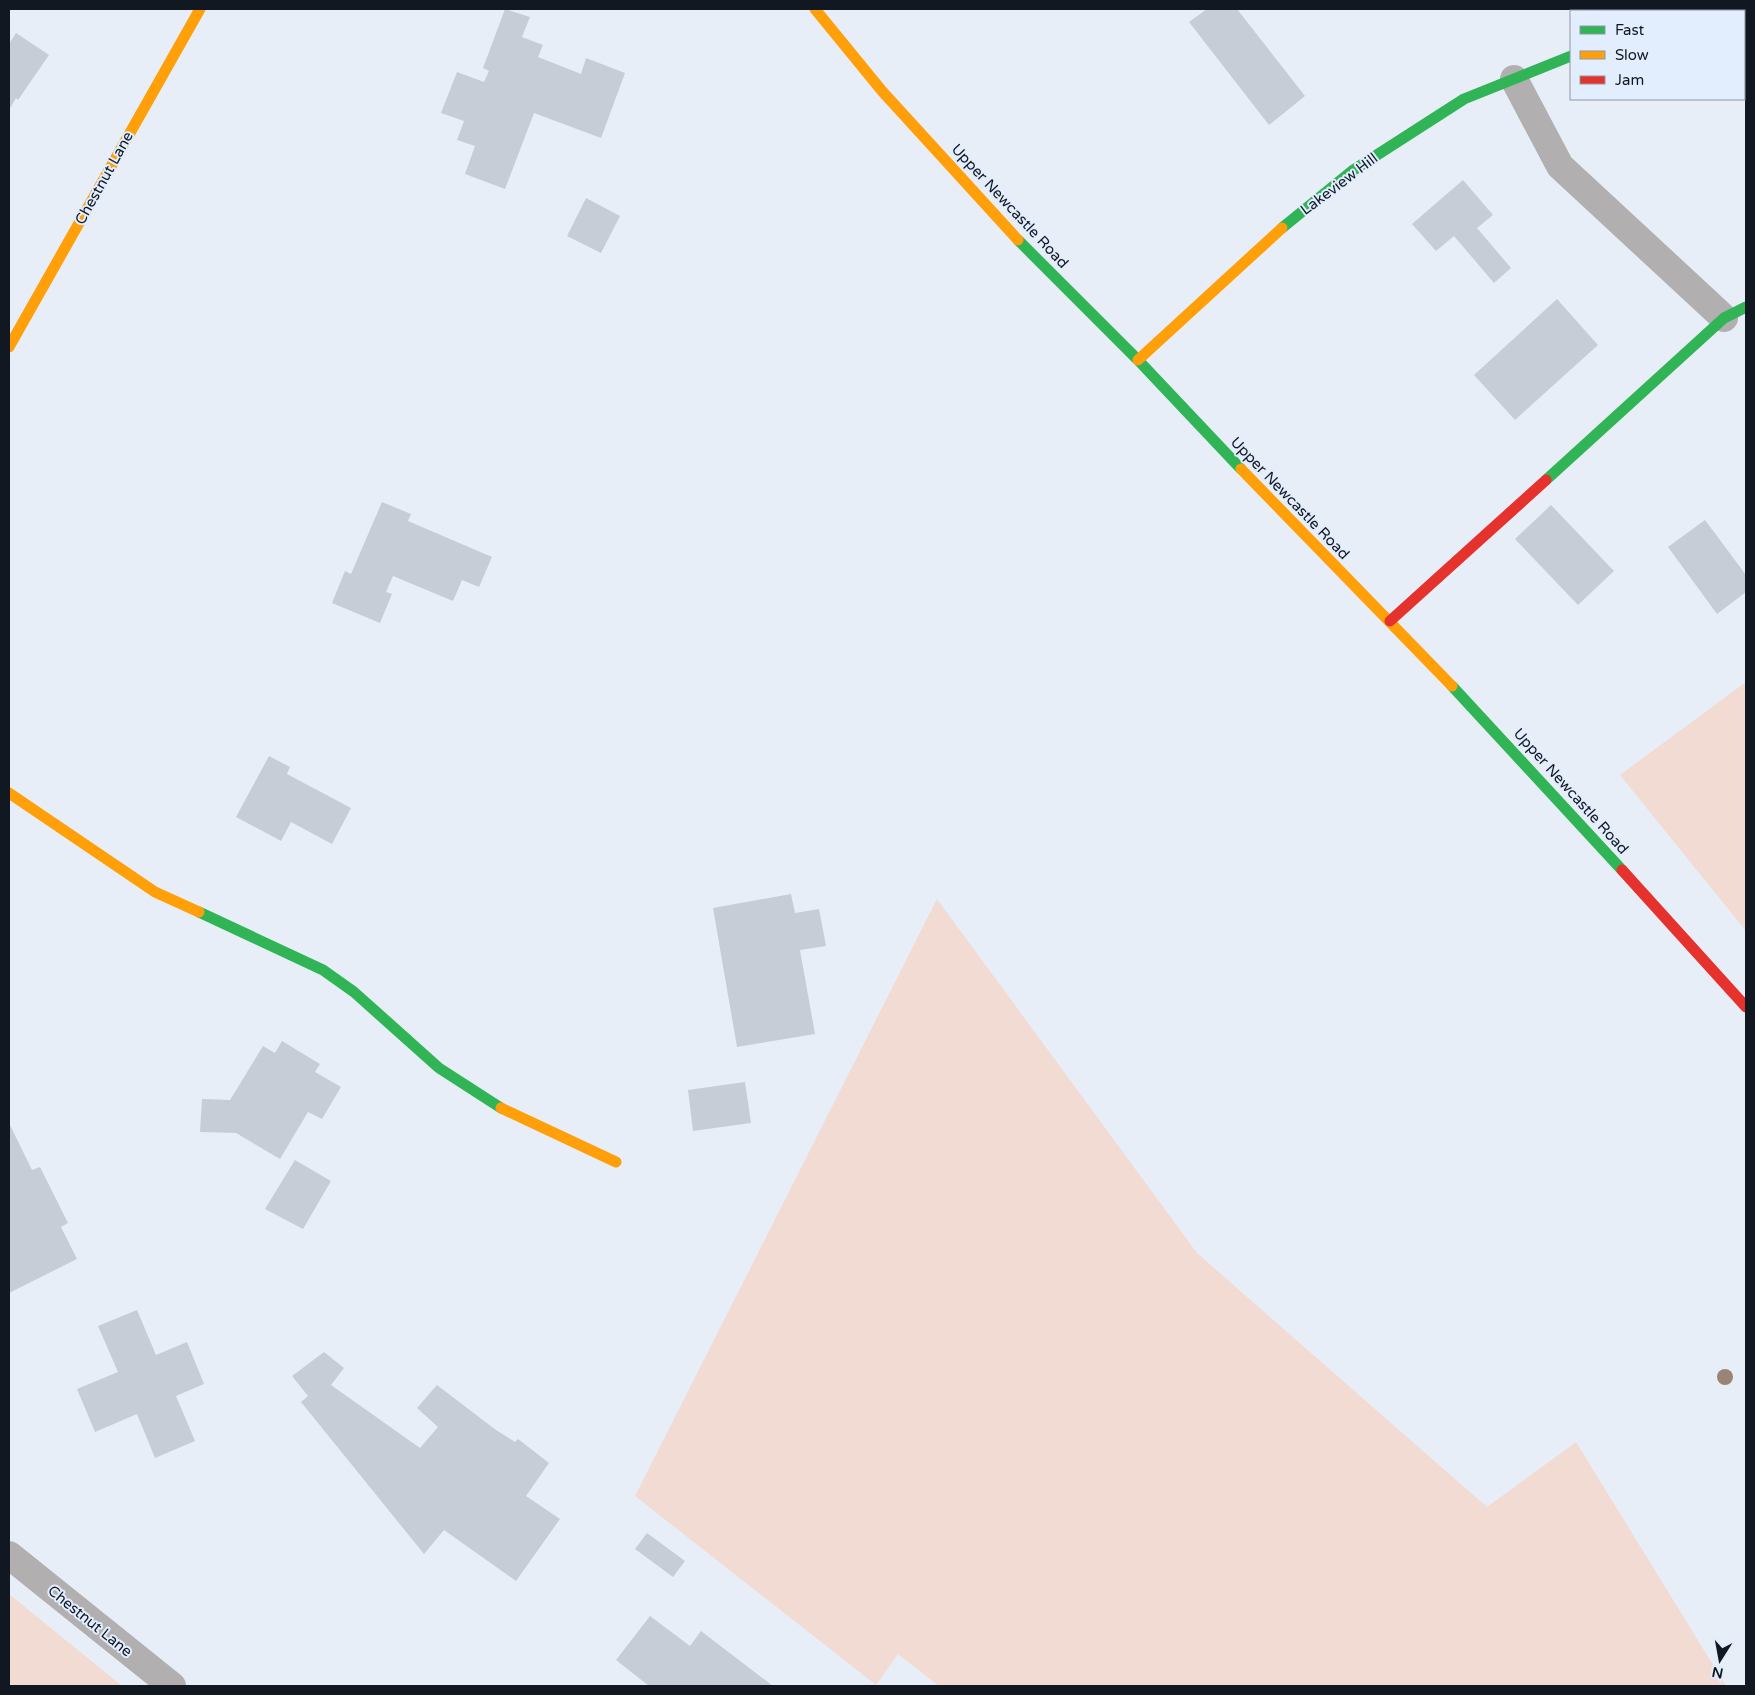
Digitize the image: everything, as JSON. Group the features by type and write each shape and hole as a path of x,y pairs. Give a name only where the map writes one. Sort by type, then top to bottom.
{"street":[{"name":"Chestnut Lane","path":"9,347 200,9"},
{"name":"Upper Newcastle Road","path":"815,9 882,91 1004,225 1138,360 1300,532 1390,621 1507,743 1746,1007"},
{"name":"Lakeview Hill","path":"1138,360 1261,245 1352,171 1464,99 1570,56"},
{"path":"1390,621 1735,312 1560,166 1514,78"},
{"path":"9,793 156,892 323,970 345,983 437,1067 473,1094 616,1162"},
{"name":"Chestnut Lane","path":"9,1555 172,1686"}],"shaded area":[{"path":"1746,682 1746,931 1620,775"},
{"path":"937,899 1197,1253 1487,1507 1576,1442 1726,1686 939,1686 898,1654 876,1685 635,1496"},
{"path":"9,1594 122,1686 9,1686"}],"building":[{"path":"505,9 530,17 522,37 543,45 538,57 581,74 586,58 625,73 601,138 534,113 505,189 465,174 475,146 457,140 464,121 441,113 457,72 484,82 489,71 483,68"},
{"path":"1207,9 1237,9 1305,96 1269,125 1189,22"},
{"path":"16,33 49,55 9,110 9,44"},
{"path":"1463,180 1493,215 1477,228 1511,268 1494,283 1454,236 1436,251 1412,224"},
{"path":"586,198 620,216 601,253 567,236"},
{"path":"1557,299 1598,345 1515,420 1474,375"},
{"path":"382,502 411,514 408,521 492,557 479,587 462,580 453,601 393,576 386,592 392,594 380,623 332,603 345,571 351,574"},
{"path":"1551,505 1614,571 1578,605 1515,539"},
{"path":"1705,520 1746,575 1746,592 1717,614 1668,547"},
{"path":"269,756 290,767 287,774 351,808 332,844 291,822 281,841 236,817"},
{"path":"791,894 795,913 819,909 826,946 800,950 815,1034 737,1047 713,908"},
{"path":"282,1041 320,1064 315,1072 341,1087 322,1119 308,1112 280,1159 236,1133 200,1132 202,1099 230,1100 263,1046 275,1053"},
{"path":"745,1082 751,1123 693,1131 688,1090"},
{"path":"9,1123 32,1170 40,1167 68,1223 61,1227 77,1259 9,1293"},
{"path":"295,1160 331,1181 303,1229 265,1209"},
{"path":"137,1310 156,1355 187,1342 204,1384 176,1396 195,1441 155,1458 137,1414 95,1432 77,1389 118,1372 98,1326"},
{"path":"324,1352 344,1368 331,1385 420,1448 438,1427 417,1408 437,1385 496,1430 515,1442 518,1439 549,1463 526,1496 560,1519 516,1581 444,1530 424,1554 301,1402 308,1396 292,1376"},
{"path":"647,1533 685,1561 673,1577 635,1549"},
{"path":"650,1616 690,1646 701,1631 773,1686 649,1686 616,1660"}],"traffic: fast":[{"path":"1282,228 1352,171 1464,99 1570,56"},
{"path":"1018,240 1138,360 1241,469"},
{"path":"1546,480 1724,318 1746,307"},
{"path":"1452,686 1622,870"},
{"path":"199,912 323,970 354,992 439,1068 501,1108"}],"traffic: slow":[{"path":"9,347 200,9"},
{"path":"815,9 882,91 1018,240"},
{"path":"1138,360 1282,228"},
{"path":"1241,469 1452,686"},
{"path":"9,793 155,892 199,912"},
{"path":"501,1108 616,1162"}],"traffic: jam":[{"path":"1390,621 1546,480"},
{"path":"1622,870 1746,1007"}]}
